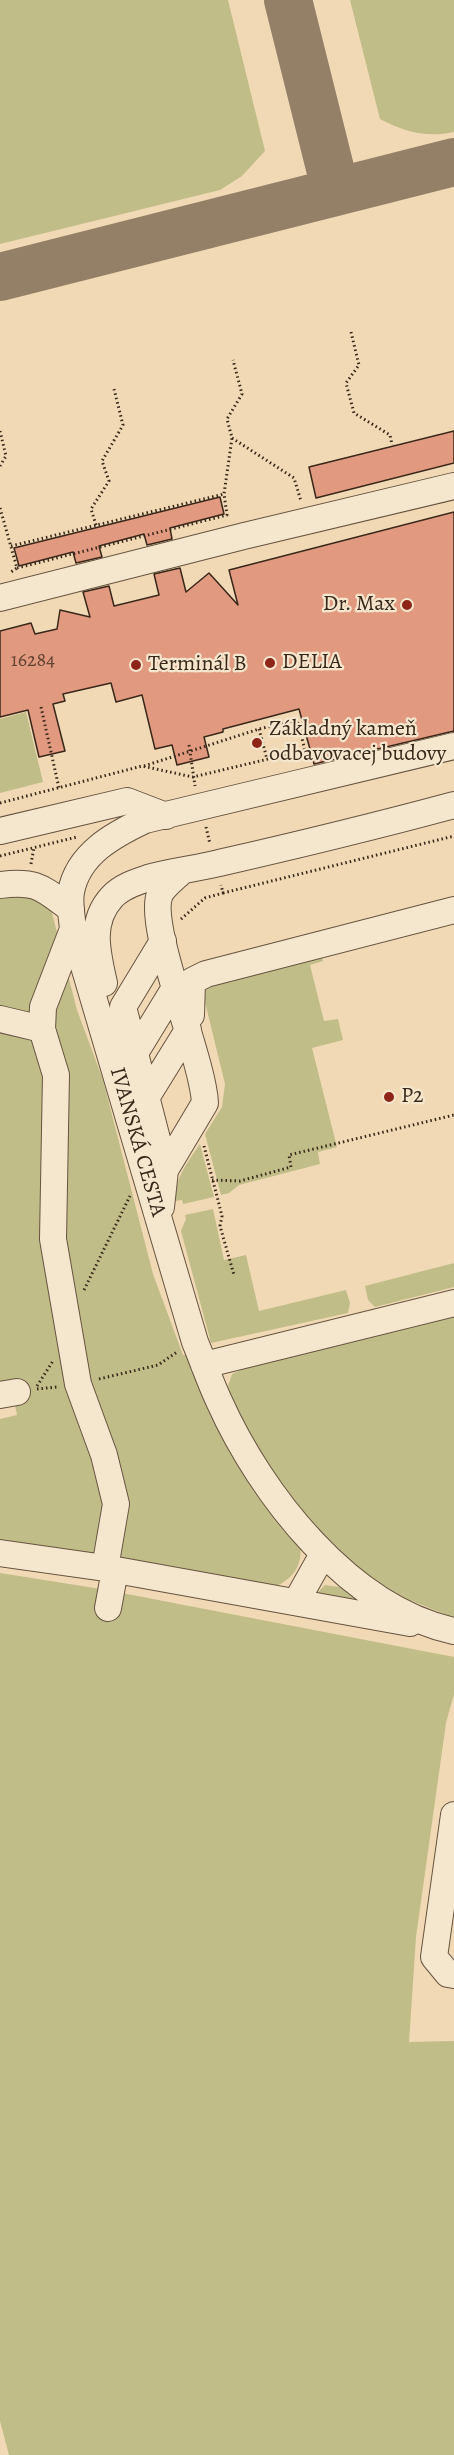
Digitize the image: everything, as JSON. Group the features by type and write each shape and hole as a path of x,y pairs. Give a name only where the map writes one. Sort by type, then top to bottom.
{"street":[{"path":"0,598 454,486"},
{"path":"101,1020 72,919 72,891 88,857 106,840 145,820 454,746"},
{"path":"0,831 127,801 166,816"},
{"name":"IVANSKÁ CESTA","path":"448,1630 395,1608 351,1578 323,1554 289,1515 255,1466 219,1401 195,1342 101,1020 105,987 96,936 103,907 114,894 149,878 454,805"},
{"path":"165,1170 205,1103 158,907 160,893 182,871"},
{"path":"0,885 23,882 39,886 72,919"},
{"path":"138,1064 178,994 192,981 206,974 454,910"},
{"path":"72,919 43,1007 42,1029 56,1075 53,1239 78,1384 104,1455 116,1504 108,1608"},
{"path":"160,1219 165,1170 123,1007 178,994"},
{"path":"138,1064 178,994"},
{"path":"0,1019 42,1029"},
{"path":"204,1365 454,1303"},
{"path":"0,1553 110,1569 448,1630"},
{"path":"296,1602 323,1554"},
{"path":"454,1815 434,1957 448,1974 454,1975"}],"path":[{"path":"351,332 359,365 346,383 354,413 390,435 392,445"},
{"path":"9,573 17,568 227,515 224,494 232,438 227,419 242,394 233,360"},
{"path":"96,525 91,509 109,481 102,461 123,425 114,389"},
{"path":"0,431 6,456 0,466"},
{"path":"232,438 294,478 307,523"},
{"path":"11,546 224,494"},
{"path":"0,508 17,568"},
{"path":"41,707 59,789"},
{"path":"0,803 142,766 259,729 297,720 308,749 193,777 142,766"},
{"path":"259,729 267,759"},
{"path":"223,893 454,836"},
{"path":"199,846 219,840"},
{"path":"30,872 34,848"},
{"path":"212,1180 240,1181 291,1167 289,1155 454,1115"},
{"path":"201,1136 222,1216 220,1226 234,1275"},
{"path":"65,1314 75,1308 134,1188"},
{"path":"97,1379 158,1365 181,1349"},
{"path":"9,1393 62,1386"}],"shaded area":[{"path":"0,0 228,0 265,151 242,176 220,190 0,244"},
{"path":"350,0 454,0 454,132 416,133 380,119"},
{"path":"26,712 43,782 0,793 0,719"},
{"path":"0,890 35,895 51,909 77,1010 103,1080 153,1274 183,1355 189,1355 300,1542 299,1564 288,1579 275,1587 0,1544 0,1419 17,1415 14,1400 0,1393"},
{"path":"321,951 323,961 310,965 324,1021 338,1019 343,1040 312,1048 337,1147 318,1152 320,1164 239,1185 229,1193 221,1195 205,1134 222,1107 225,1084 204,991 217,979"},
{"path":"200,1144 214,1197 183,1204 182,1200 175,1201 177,1185"},
{"path":"213,1209 224,1260 246,1255 259,1311 346,1290 350,1303 348,1313 211,1343 181,1231 186,1219 185,1215"},
{"path":"454,1263 454,1287 375,1307 368,1300 365,1286"},
{"path":"454,1312 454,1618 405,1598 360,1571 327,1541 274,1476 246,1429 232,1401 228,1386 232,1374 243,1369"},
{"path":"0,1573 101,1589 454,1657 454,1694 446,1723 416,1937 409,2042 454,2041 454,2455 9,2455 0,2421"},
{"path":"325,1585 346,1588 370,1604 316,1594"}],"building":[{"path":"454,431 454,463 316,498 309,467"},
{"path":"220,497 224,514 170,528 172,539 147,545 144,534 99,546 102,557 76,563 73,552 19,566 14,548"},
{"path":"454,512 454,731 314,764 299,709 223,729 223,732 204,737 209,757 177,765 172,745 155,749 142,695 116,702 111,683 63,694 65,701 53,704 65,751 39,757 28,710 0,717 0,631 31,623 35,634 57,629 60,610 90,617 83,592 109,586 114,606 159,595 154,574 180,568 186,592 209,573 238,605 229,570"}],"taxiway":[{"path":"288,0 336,192"},
{"path":"0,277 454,162"}],"place":[{"name":"Dr. Max","path":"407,605"},
{"name":"DELIA","path":"270,663"},
{"name":"Terminál B","path":"136,665"},
{"name":"Základný kameň odbavovacej budovy","path":"257,743"},
{"name":"P2","path":"389,1097"}]}
